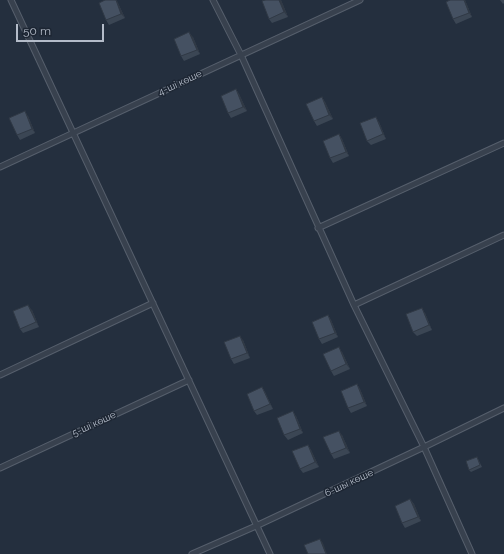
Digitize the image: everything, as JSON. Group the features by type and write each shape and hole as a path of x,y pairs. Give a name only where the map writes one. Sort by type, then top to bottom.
{"lane":[{"path":"11,0 270,554"},
{"path":"214,0 241,55 318,228 424,447 472,554"},
{"name":"4-ші көше","path":"0,167 360,0"},
{"path":"318,228 504,143"},
{"path":"354,305 504,235"},
{"path":"0,375 154,304"},
{"name":"5-ші көше","path":"0,468 189,380"},
{"name":"6-шы көше","path":"192,554 256,526 504,408"}],"building":[{"path":"105,0 116,0 121,14 106,20 99,3"},
{"path":"279,0 284,12 269,19 262,1"},
{"path":"450,0 464,0 469,13 453,19 446,2"},
{"path":"189,32 197,50 181,56 174,39"},
{"path":"236,89 243,107 228,113 221,96"},
{"path":"322,97 329,115 314,121 306,104"},
{"path":"25,111 32,129 17,135 9,118"},
{"path":"376,117 383,134 367,141 360,123"},
{"path":"339,134 346,152 330,158 323,141"},
{"path":"28,305 36,322 20,329 13,311"},
{"path":"422,308 429,325 413,332 406,314"},
{"path":"328,315 335,333 319,339 312,322"},
{"path":"240,336 247,353 231,359 224,342"},
{"path":"339,347 346,364 331,371 323,354"},
{"path":"357,384 364,402 348,408 341,391"},
{"path":"262,387 270,404 254,411 247,394"},
{"path":"293,411 300,429 284,435 277,418"},
{"path":"339,431 346,448 331,454 323,437"},
{"path":"308,445 315,462 300,469 292,451"},
{"path":"477,457 480,465 469,470 466,461"},
{"path":"410,499 418,517 402,523 395,506"},
{"path":"320,539 326,554 308,554 304,545"}]}
